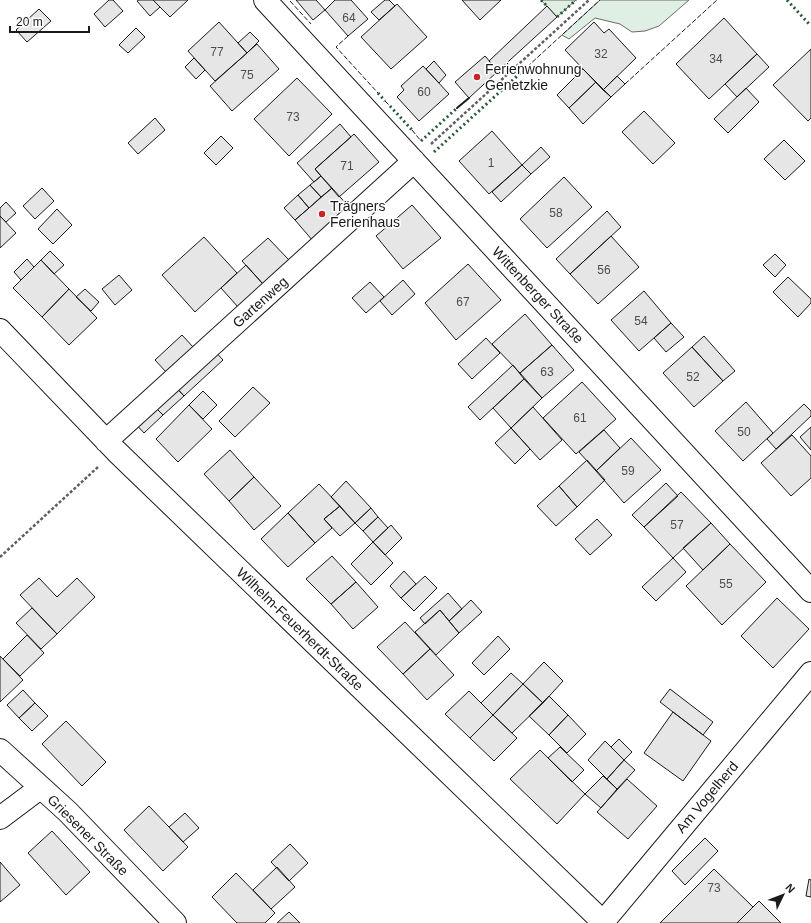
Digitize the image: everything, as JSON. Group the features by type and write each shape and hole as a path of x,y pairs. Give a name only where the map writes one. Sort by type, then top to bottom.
{"street":[{"name":"Wittenberger Straße","path":"265,0 420,156 811,591"},
{"name":"Gartenweg","path":"111,446 420,156"},
{"name":"Wilhelm-Feuerherdt-Straße","path":"0,330 111,446 604,923"},
{"name":"Am Vogelherd","path":"604,923 811,673"},
{"name":"Griesener Straße","path":"0,750 68,812 175,923"},
{"path":"0,818 40,788"}],"path":[{"path":"420,156 589,0"},
{"path":"0,558 111,446"}],"green space":[{"path":"541,0 576,0 557,17"},
{"path":"600,0 689,0 659,26 645,31 632,32 620,24 595,18 569,39 562,35"}],"building":[{"path":"109,0 113,0 123,11 105,27 94,14"},
{"path":"153,0 160,7 150,16 137,1"},
{"path":"153,0 188,0 170,17"},
{"path":"296,0 316,0 325,10 313,20"},
{"path":"335,0 351,0 368,19 348,36 325,10"},
{"path":"385,0 389,0 395,6 379,20 371,12"},
{"path":"462,0 501,0 480,20"},
{"path":"397,4 427,37 391,69 361,37"},
{"path":"547,6 557,17 498,71 489,61"},
{"path":"39,9 51,21 27,42 16,30"},
{"path":"724,18 757,54 709,99 676,64"},
{"path":"219,22 247,53 215,81 188,51"},
{"path":"594,22 604,33 609,29 636,58 603,90 565,50"},
{"path":"136,28 145,37 128,53 119,45"},
{"path":"250,32 259,41 247,53 238,43"},
{"path":"257,44 279,69 232,111 210,86"},
{"path":"811,49 811,118 808,121 773,85"},
{"path":"757,54 769,67 737,97 725,84"},
{"name":"Ferienwohnung Genetzkie","path":"485,56 498,71 469,98 455,82"},
{"path":"194,58 205,70 196,79 185,67"},
{"path":"434,61 446,75 439,83 426,69"},
{"path":"423,66 449,94 419,121 397,97 404,90 401,86"},
{"path":"583,69 596,82 569,108 557,95"},
{"path":"617,76 625,84 611,97 603,90"},
{"path":"297,78 332,114 289,156 254,119"},
{"path":"596,82 611,97 583,124 569,108"},
{"path":"746,88 759,102 728,133 714,119"},
{"path":"644,111 675,143 653,164 622,132"},
{"path":"155,118 165,130 138,154 128,143"},
{"path":"340,124 351,137 315,169 321,176 314,182 297,163"},
{"path":"492,131 522,165 489,194 459,161"},
{"path":"354,134 379,162 339,197 315,169"},
{"path":"221,136 233,148 216,165 204,153"},
{"path":"784,140 805,161 785,180 764,159"},
{"path":"541,147 550,157 531,174 522,165"},
{"path":"522,165 531,174 501,202 492,192"},
{"path":"321,176 332,188 321,197 310,185"},
{"path":"564,177 592,207 547,248 520,219"},
{"path":"310,185 321,197 309,208 298,195"},
{"path":"42,188 54,201 35,219 23,206"},
{"name":"Trägners Ferienhaus","path":"332,188 350,208 313,241 295,220"},
{"path":"298,195 309,208 295,220 284,208"},
{"path":"6,202 16,213 6,222 0,216 0,208"},
{"path":"412,205 441,238 403,269 376,236"},
{"path":"57,209 72,225 53,244 38,229"},
{"path":"607,211 621,227 570,274 556,259"},
{"path":"0,216 16,233 0,248"},
{"path":"611,236 639,267 598,304 570,274"},
{"path":"204,237 237,273 195,312 162,275"},
{"path":"268,238 289,260 263,284 242,261"},
{"path":"50,251 64,265 54,274 41,260"},
{"path":"775,254 786,265 775,277 763,265"},
{"path":"27,259 34,267 21,280 14,272"},
{"path":"41,260 69,289 42,317 13,288"},
{"path":"468,264 501,300 456,340 425,303"},
{"path":"246,265 263,284 238,307 221,288"},
{"path":"119,275 132,290 115,305 102,289"},
{"path":"788,277 811,299 811,303 798,317 773,292"},
{"path":"403,280 415,294 392,315 380,301"},
{"path":"370,282 384,297 366,313 352,298"},
{"path":"69,289 97,318 69,345 42,317"},
{"path":"85,289 99,302 91,311 76,297"},
{"path":"644,291 671,323 639,351 611,320"},
{"path":"525,314 552,345 520,373 492,344"},
{"path":"671,323 684,337 666,352 654,338"},
{"path":"182,335 194,348 167,373 155,360"},
{"path":"704,336 735,371 723,381 692,347"},
{"path":"486,338 500,353 472,379 458,364"},
{"path":"552,345 574,370 542,398 520,373"},
{"path":"692,347 723,381 694,407 663,373"},
{"path":"212,348 223,360 184,396 173,384"},
{"path":"513,365 524,379 480,420 468,407"},
{"path":"524,379 542,398 511,428 493,408"},
{"path":"582,382 616,419 576,454 543,418"},
{"path":"173,384 184,396 163,415 152,404"},
{"path":"253,387 270,403 235,437 219,421"},
{"path":"203,391 217,405 203,419 189,405"},
{"path":"746,402 773,433 743,461 715,431"},
{"path":"152,404 163,415 144,433 133,421"},
{"path":"804,404 811,411 811,416 776,449 767,439"},
{"path":"189,405 212,429 178,462 156,439"},
{"path":"533,407 562,440 540,460 511,428"},
{"path":"811,427 811,450 800,437"},
{"path":"511,428 530,449 515,464 495,443"},
{"path":"604,430 620,448 596,471 579,452"},
{"path":"792,435 811,456 811,478 791,496 761,463"},
{"path":"631,438 661,470 624,503 596,471"},
{"path":"230,450 254,477 229,501 204,474"},
{"path":"587,460 605,480 577,507 559,486"},
{"path":"254,477 281,506 254,530 229,501"},
{"path":"346,481 371,508 355,523 331,497"},
{"path":"666,483 678,496 644,527 632,515"},
{"path":"319,484 340,506 324,519 332,528 315,543 288,513"},
{"path":"559,486 577,507 556,526 537,506"},
{"path":"681,492 711,523 673,558 644,527"},
{"path":"340,506 355,523 340,536 324,519"},
{"path":"371,508 378,517 363,531 355,523"},
{"path":"288,513 315,543 288,567 261,539"},
{"path":"378,517 388,528 373,542 363,531"},
{"path":"597,519 612,535 590,555 575,539"},
{"path":"711,523 730,544 703,570 683,548"},
{"path":"391,525 402,538 385,555 373,542"},
{"path":"373,542 393,563 371,585 351,564"},
{"path":"730,544 766,582 722,625 686,586"},
{"path":"332,556 356,582 331,604 306,579"},
{"path":"673,558 686,572 656,601 642,587"},
{"path":"404,571 416,584 401,598 390,586"},
{"path":"425,576 437,588 414,611 401,598"},
{"path":"39,578 57,597 77,578 95,597 57,634 20,595"},
{"path":"356,582 378,607 353,629 331,604"},
{"path":"448,593 462,609 449,621 440,610 425,624 420,618"},
{"path":"777,598 809,629 773,668 741,636"},
{"path":"471,600 482,612 459,633 449,621"},
{"path":"32,608 57,634 41,649 16,623"},
{"path":"440,610 459,633 436,655 415,632"},
{"path":"405,622 430,649 403,674 377,647"},
{"path":"27,635 44,653 20,676 3,659"},
{"path":"498,636 510,649 484,675 472,663"},
{"path":"430,649 454,675 427,700 403,674"},
{"path":"0,656 23,680 0,702"},
{"path":"544,662 563,681 543,703 523,684"},
{"path":"511,673 523,684 493,715 481,703"},
{"path":"523,684 543,703 512,733 493,715"},
{"path":"670,689 713,722 703,735 660,702"},
{"path":"23,690 35,703 19,718 7,705"},
{"path":"469,691 493,715 470,738 445,714"},
{"path":"549,696 568,715 549,735 529,716"},
{"path":"35,703 48,716 32,731 19,718"},
{"path":"673,712 711,741 683,781 644,753"},
{"path":"493,715 517,738 494,761 470,738"},
{"path":"568,715 586,734 567,753 549,735"},
{"path":"66,721 106,762 82,786 42,744"},
{"path":"619,739 632,752 624,760 611,747"},
{"path":"605,741 624,760 607,779 588,760"},
{"path":"560,747 584,770 572,782 548,758"},
{"path":"540,750 585,794 557,824 510,779"},
{"path":"624,760 635,770 617,789 607,779"},
{"path":"603,776 617,789 601,808 585,794"},
{"path":"627,779 657,806 628,839 597,812"},
{"path":"149,806 188,847 163,871 124,830"},
{"path":"185,813 199,828 183,842 169,827"},
{"path":"52,831 90,872 66,895 28,853"},
{"path":"705,838 718,851 685,885 672,871"},
{"path":"290,844 308,863 289,881 271,862"},
{"path":"0,862 20,885 0,902"},
{"path":"277,867 295,887 271,909 253,890"},
{"path":"714,869 753,907 737,923 660,923"},
{"path":"236,873 275,913 265,923 237,923 212,897"},
{"path":"809,879 811,880 811,897 806,896"},
{"path":"759,901 781,923 737,923"},
{"path":"289,912 300,923 277,923"}],"hedge":[{"path":"541,0 547,6"},
{"path":"557,17 576,0"},
{"path":"787,0 810,25"},
{"path":"434,152 527,67"},
{"path":"378,93 385,101"},
{"path":"390,106 412,130"},
{"path":"421,141 457,108"}],"fence":[{"path":"527,67 600,0"},
{"path":"625,84 717,0"},
{"path":"290,1 311,24"},
{"path":"348,36 336,47 378,93"},
{"path":"385,101 390,106"},
{"path":"412,130 421,141"}],"wall":[{"path":"457,108 469,98"}],"place":[{"name":"Ferienwohnung Genetzkie","path":"477,77"},
{"name":"Trägners Ferienhaus","path":"322,214"}]}
